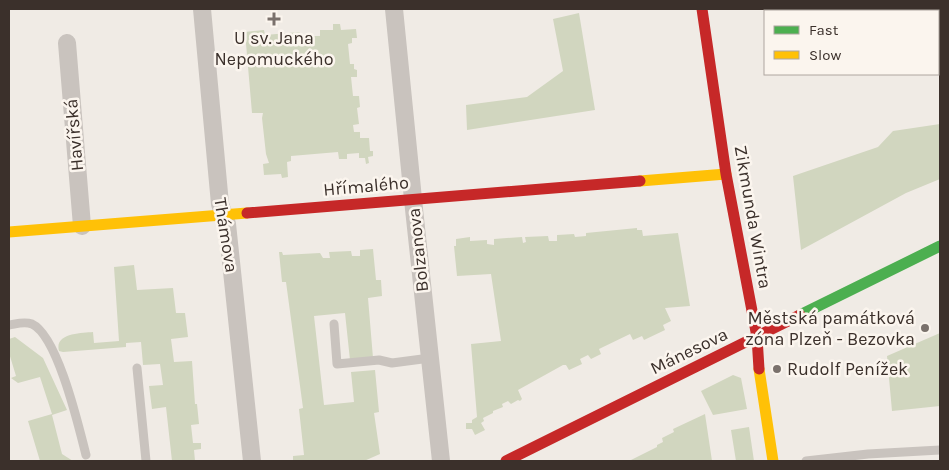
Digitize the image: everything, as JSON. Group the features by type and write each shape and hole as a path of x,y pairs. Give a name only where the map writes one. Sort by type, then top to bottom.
{"street":[{"name":"Thámova","path":"202,9 220,204 227,224 252,461"},
{"name":"Bolzanova","path":"394,9 441,461"},
{"name":"Zikmunda Wintra","path":"702,9 726,174 757,337 757,358 773,461"},
{"name":"Havířská","path":"67,43 82,226"},
{"name":"Hřímalého","path":"9,232 726,174"},
{"name":"Mánesova","path":"506,461 940,246"}],"lane":[{"path":"9,326 24,323 32,324 39,329 45,338 57,361 73,405 86,455"},
{"path":"334,324 337,364 380,360 392,363 430,358"},
{"path":"137,368 146,461"},
{"path":"806,461 868,458 940,450"}],"green space":[{"path":"579,13 595,110 467,130 466,105 527,97 563,71 553,19"},
{"path":"333,24 340,24 341,30 356,29 357,38 352,38 352,43 348,44 350,64 354,64 354,69 357,70 357,77 351,77 353,96 359,96 360,107 357,108 359,124 353,125 354,132 360,132 360,138 369,138 370,151 373,151 373,156 368,157 369,163 366,164 365,158 359,158 359,153 347,154 347,159 339,159 338,152 291,156 291,161 287,162 288,177 282,178 281,174 264,175 263,164 269,163 266,154 263,113 252,113 245,32 264,30 265,35 300,32 301,36 320,36 320,30 333,30"},
{"path":"940,124 940,179 906,193 801,250 793,176 878,147 893,131"},
{"path":"637,228 637,230 642,230 643,236 678,233 690,306 665,308 671,321 663,325 665,330 644,340 642,336 633,340 630,334 599,349 601,354 591,359 588,355 580,359 582,364 569,370 566,365 563,365 518,390 522,399 520,401 518,400 511,404 508,401 502,404 503,407 483,418 484,421 481,423 485,430 475,435 472,429 466,429 466,423 472,423 472,420 477,417 471,344 501,341 491,274 457,276 454,246 456,246 456,239 470,237 470,241 487,240 487,244 494,245 494,239 522,237 523,243 526,242 525,237 548,236 549,241 557,241 557,235 574,234 575,237 586,236 586,233"},
{"path":"373,249 376,280 381,280 382,296 368,298 373,358 350,360 345,313 314,316 324,405 354,402 351,372 375,370 379,412 374,413 380,454 364,461 293,461 293,456 304,455 299,409 303,408 286,282 282,282 279,252 282,252 283,255 320,253 323,258 330,258 329,252 351,251 352,256 360,256 360,250"},
{"path":"134,265 137,290 173,288 176,313 185,313 188,337 171,339 174,362 192,361 195,404 197,404 199,424 191,425 193,443 201,443 201,449 194,450 195,461 172,461 166,407 152,409 149,386 163,385 160,364 143,365 141,342 126,343 126,347 59,351 59,345 65,337 76,334 93,332 94,343 119,341 114,267"},
{"path":"940,333 940,406 892,411 887,356"},
{"path":"15,337 43,358 67,410 52,415 62,454 73,461 40,461 28,421 52,414 40,377 18,383 11,378 16,376 9,353 9,339"},
{"path":"733,375 741,378 747,409 713,415 701,391"},
{"path":"705,414 712,461 629,461 657,447 657,445 663,442 662,438 674,432 673,429"},
{"path":"749,427 754,461 736,461 731,430"}],"traffic: fast":[{"path":"800,315 940,246"}],"traffic: slow":[{"path":"640,181 726,174"},
{"path":"9,232 247,213"},
{"path":"759,369 773,461"}],"traffic: jam":[{"path":"702,9 726,174 757,337 759,369"},
{"path":"247,213 640,181"},
{"path":"506,461 800,315"}],"place":[{"name":"U sv. Jana Nepomuckého","path":"274,19"},
{"name":"Městská památková zóna Plzeň - Bezovka","path":"925,328"},
{"name":"Rudolf Penížek","path":"777,369"}]}
